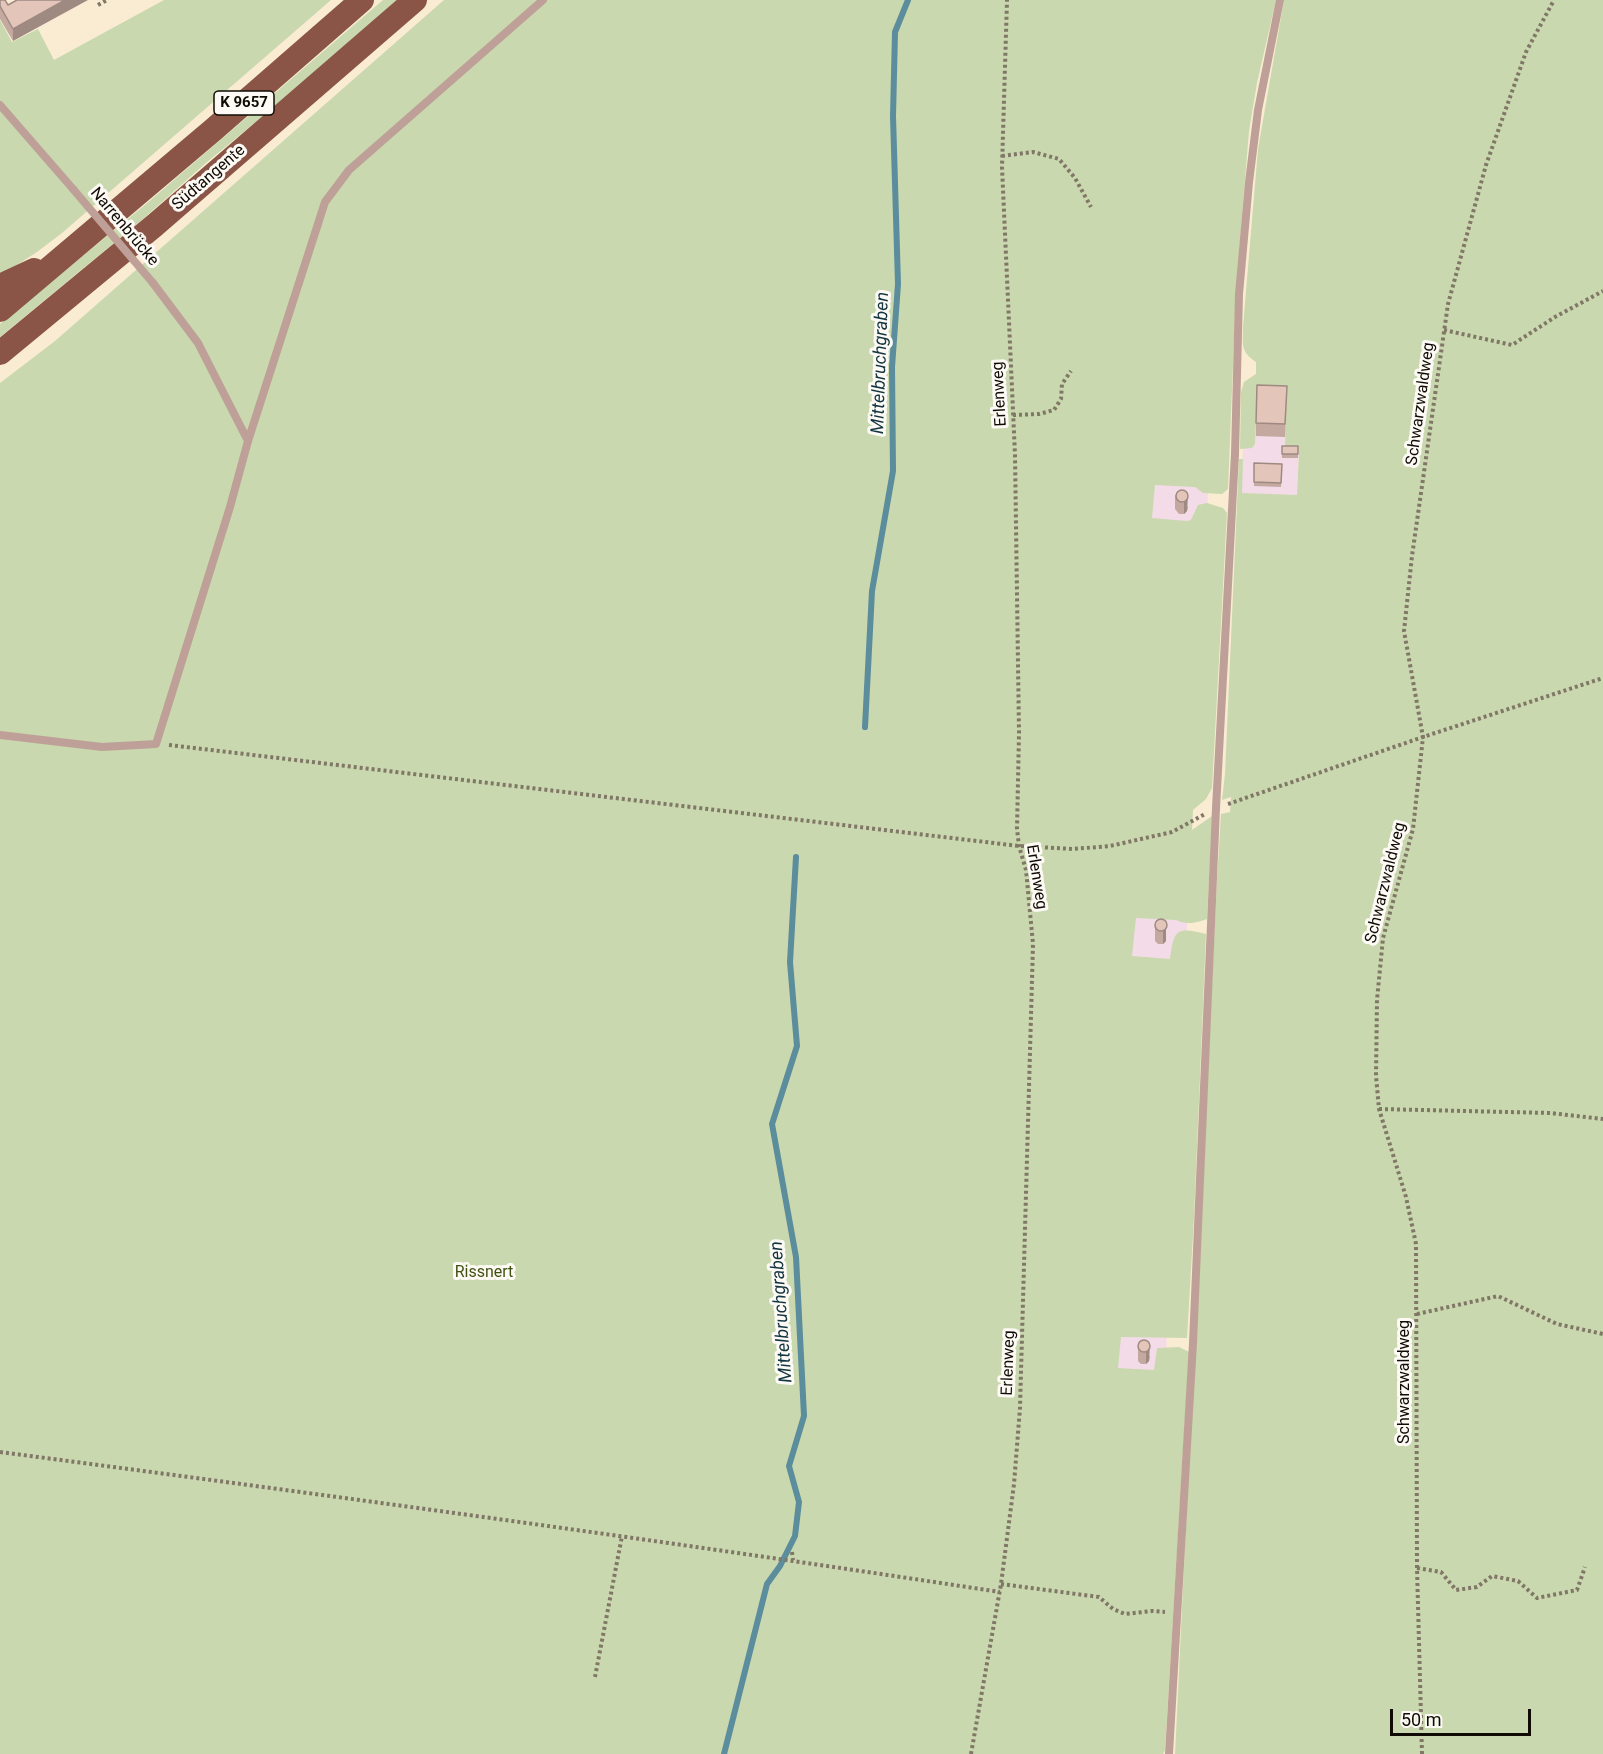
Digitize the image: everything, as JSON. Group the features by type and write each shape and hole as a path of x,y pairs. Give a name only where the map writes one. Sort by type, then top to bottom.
{"highway":[{"name":"Südtangente","path":"0,310 213,130 362,0"},
{"name":"Südtangente","path":"0,353 155,225 415,0"},
{"path":"0,286 63,255"}],"lane":[{"path":"0,735 102,747 156,744 248,441 325,202 349,170 543,0"},
{"path":"1169,1754 1193,1332 1216,808 1235,454 1239,294 1258,110 1280,0"},
{"name":"Narrenbrücke","path":"0,105 153,283 198,342 248,441"}],"path":[{"path":"98,5 107,0"},
{"name":"Erlenweg","path":"971,1754 1000,1592 1014,1484 1020,1408 1033,944 1026,870 1017,829 1019,733 1013,415 1002,156 1006,0"},
{"name":"Schwarzwaldweg","path":"1422,1754 1417,1568 1416,1244 1406,1197 1379,1109 1376,1076 1377,1000 1383,938 1413,829 1423,737 1404,631 1412,556 1448,304 1485,165 1526,52 1554,0"},
{"path":"1002,156 1033,152 1059,159 1076,178 1091,207"},
{"path":"1444,330 1512,345 1555,317 1603,291"},
{"path":"1013,415 1039,414 1054,410 1061,399 1062,384 1071,371"},
{"path":"156,744 1019,846 1073,849 1110,846 1172,832 1216,808 1603,678"},
{"path":"1379,1109 1550,1113 1603,1119"},
{"path":"1417,1314 1498,1296 1557,1324 1603,1334"},
{"path":"0,1452 768,1556 1000,1592"},
{"path":"594,1677 622,1536"},
{"path":"768,1556 774,1550"},
{"path":"792,1552 793,1560"},
{"path":"1417,1568 1441,1572 1456,1590 1477,1587 1492,1576 1518,1581 1537,1598 1577,1590 1585,1568"},
{"path":"1001,1584 1099,1596 1113,1609 1125,1614 1152,1611 1177,1614"}],"shaded area":[{"path":"1246,384 1302,386 1297,496 1241,493"},
{"path":"1132,466 1209,469 1206,541 1129,538"},
{"path":"1111,902 1188,905 1185,977 1108,974"},
{"path":"1090,1321 1167,1324 1165,1395 1088,1392"}],"green space":[{"path":"164,0 331,0 62,233 0,276 0,20 12,42 38,29 54,60"},
{"path":"383,0 397,0 144,218 0,337 0,324 146,204"},
{"name":"Rissnert","path":"444,0 1276,0 1257,83 1249,131 1236,289 1228,489 1222,494 1203,493 1195,487 1155,485 1152,518 1191,520 1198,505 1207,503 1223,508 1227,513 1212,788 1206,799 1193,810 1192,830 1212,816 1207,919 1188,923 1176,920 1136,918 1132,956 1170,959 1173,942 1178,933 1188,931 1206,934 1187,1338 1121,1337 1118,1368 1154,1370 1157,1348 1179,1347 1189,1352 1163,1754 0,1754 0,383 55,341"},
{"path":"1284,0 1603,0 1603,1754 1175,1754 1217,880 1221,814 1230,812 1231,797 1222,800 1239,459 1243,459 1242,493 1297,495 1299,451 1285,450 1286,399 1257,398 1255,444 1252,448 1240,449 1241,392 1244,382 1256,374 1256,362 1245,351 1243,327 1258,149"}],"building":[{"path":"0,0 5,0 8,5 17,0 65,0 13,29 0,6"},
{"path":"1257,385 1287,386 1285,424 1256,423"},
{"path":"1282,446 1298,446 1298,454 1282,454"},
{"path":"1254,463 1282,464 1281,483 1254,482"},
{"path":"1182,490 1188,496 1182,502 1176,496"},
{"path":"1161,919 1167,925 1161,931 1155,925"},
{"path":"1144,1340 1150,1346 1144,1352 1138,1346"}],"waterway":[{"name":"Mittelbruchgraben","path":"865,727 872,591 893,471 892,367 898,284 893,116 895,32 908,0"},
{"name":"Mittelbruchgraben","path":"724,1754 767,1584 780,1566 795,1536 799,1502 789,1466 804,1416 796,1257 772,1124 797,1046 790,962 796,857"}]}
